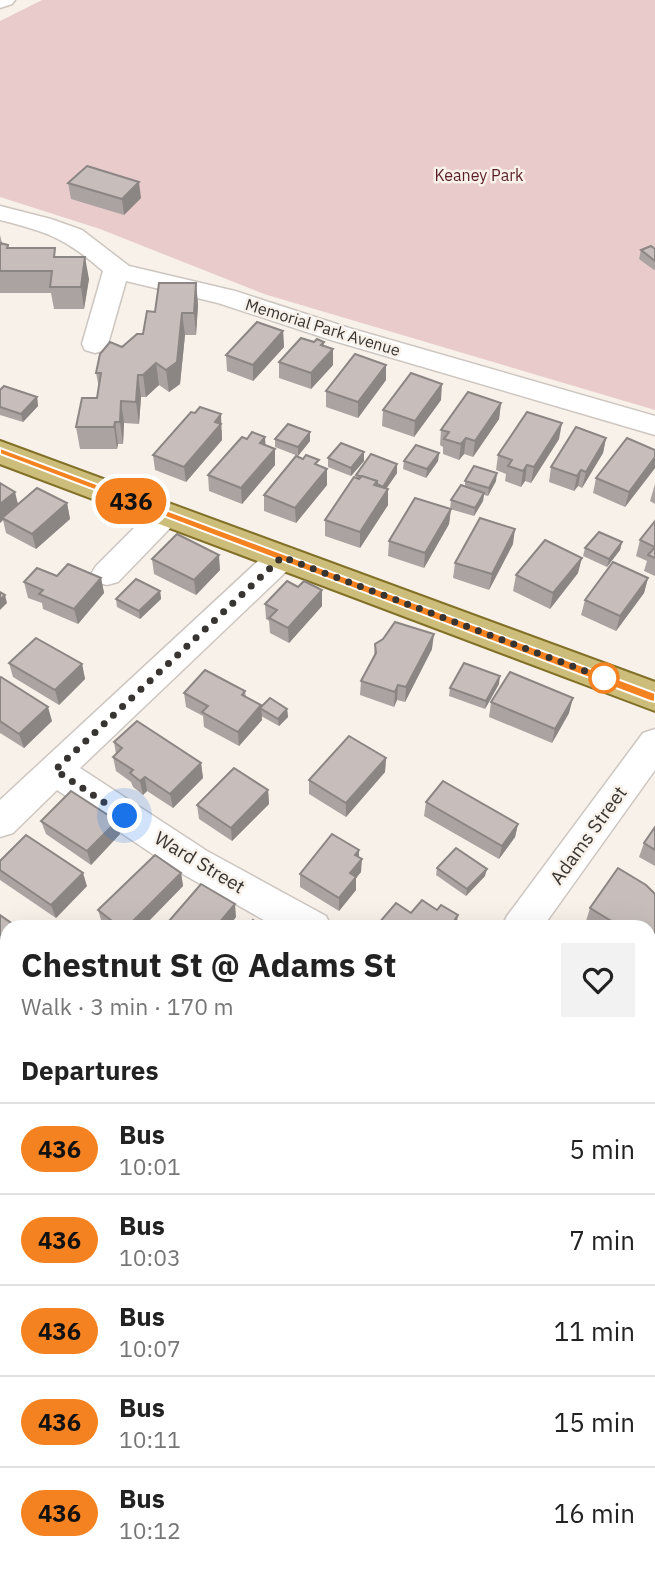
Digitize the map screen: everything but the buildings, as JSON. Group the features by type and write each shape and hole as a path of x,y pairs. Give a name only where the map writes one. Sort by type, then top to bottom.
{"main road":[{"path":"0,452 655,697"}],"street":[{"name":"Memorial Park Avenue","path":"0,213 63,231 84,241 116,269 226,297 340,334 655,426"},
{"path":"95,344 116,269"},
{"path":"107,574 166,514"},
{"path":"0,822 282,557"},
{"name":"Adams Street","path":"526,920 655,743"},
{"name":"Ward Street","path":"55,770 194,862 299,920"}],"green space":[{"name":"Keaney Park","path":"42,0 655,0 655,410 264,294 100,229 0,197 0,21"}],"bus line":[{"name":"436","path":"0,452 655,697"}],"route":[{"path":"125,816 55,770 282,557 604,678"}]}
